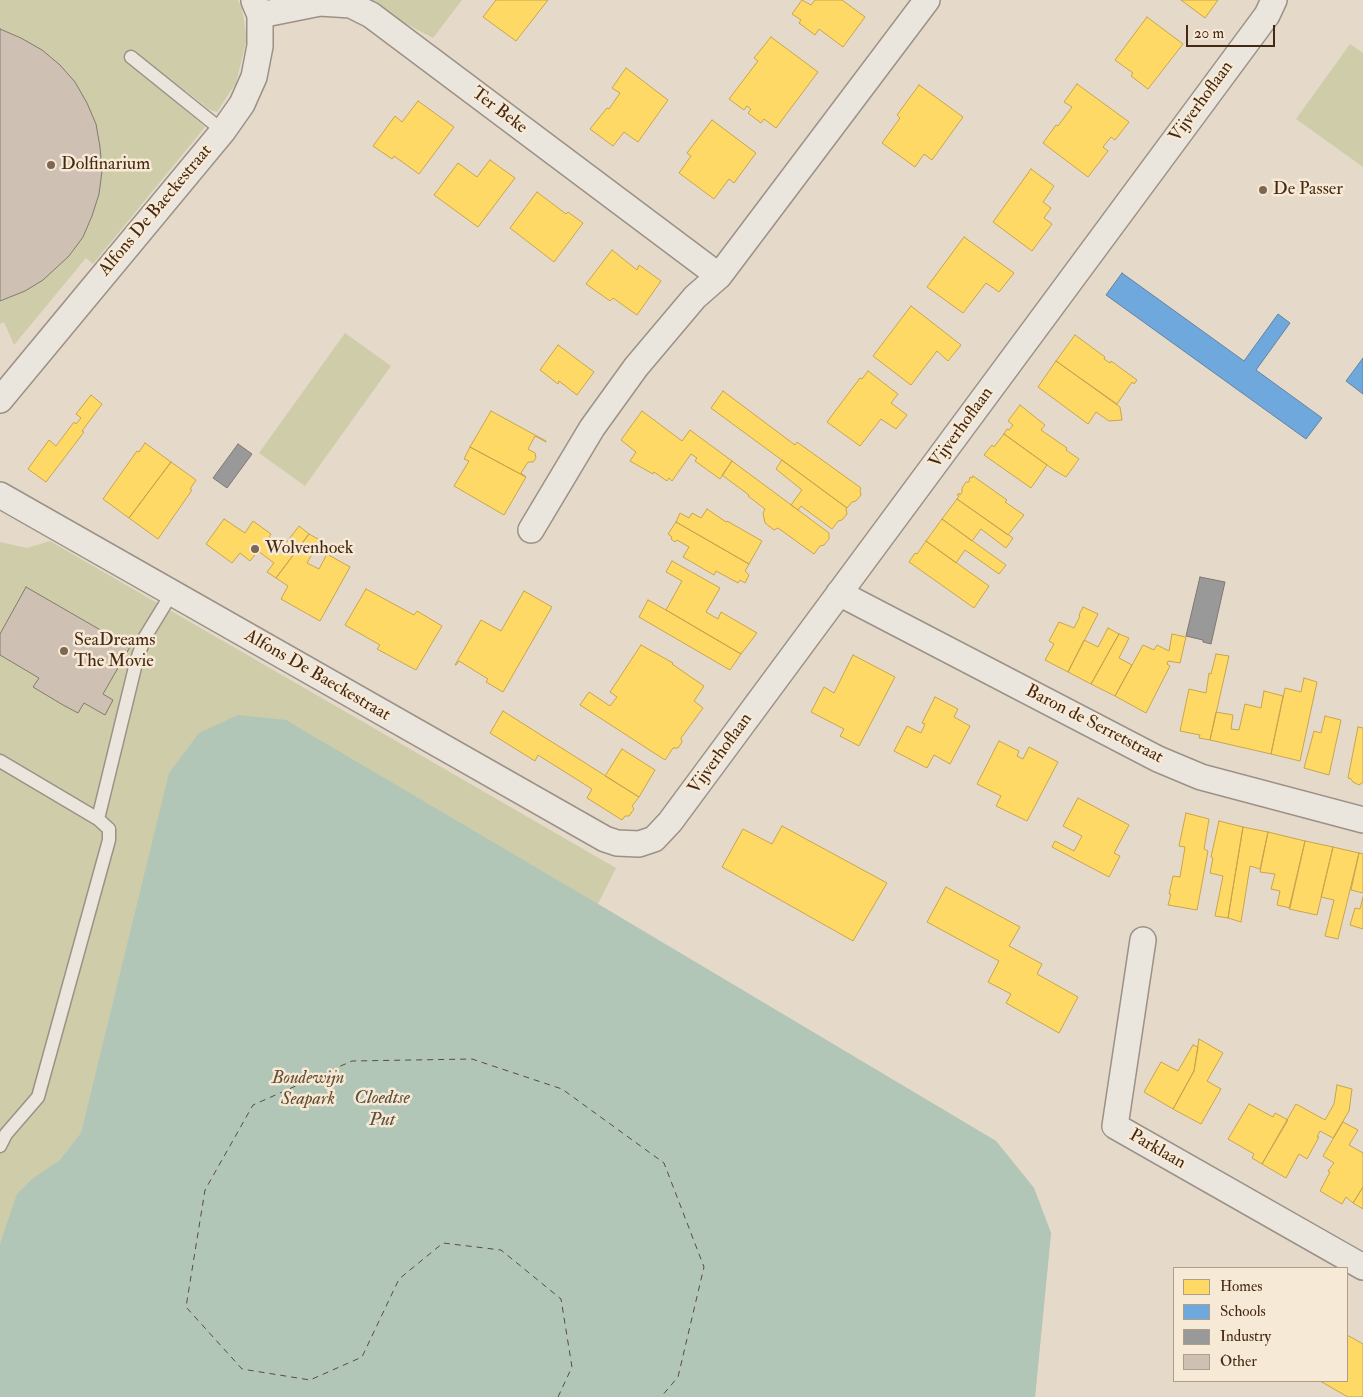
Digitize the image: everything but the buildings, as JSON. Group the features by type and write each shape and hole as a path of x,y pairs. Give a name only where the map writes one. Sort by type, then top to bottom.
{"street":[{"path":"531,530 592,428 636,368 695,297 719,276 927,0"},
{"name":"Vijverhoflaan","path":"639,844 654,839 670,822 1267,15 1274,0"},
{"name":"Ter Beke","path":"257,8 320,3 351,5 371,15 719,276"},
{"name":"Alfons De Baeckestraat","path":"0,400 223,131 242,104 254,77 260,46 257,8"},
{"name":"Alfons De Baeckestraat","path":"0,495 605,839 617,844 639,844"},
{"name":"Baron de Serretstraat","path":"839,593 1158,759 1201,777 1363,820"},
{"name":"Parklaan","path":"1143,940 1115,1126 1363,1267"}],"lane":[{"path":"131,57 223,131"},
{"path":"98,819 137,659 145,638 172,593"},
{"path":"0,761 98,819 109,830 109,840 38,1097 3,1133 0,1146"}],"green space":[{"path":"0,0 238,0 242,9 247,38 236,83 217,112 210,110 186,91 177,103 205,127 93,264 86,258 14,345 4,322 0,324"},
{"path":"361,0 462,0 433,38"},
{"path":"1350,44 1363,53 1363,167 1296,119"},
{"path":"345,333 391,366 305,486 259,453"},
{"name":"Cloedtse Put","path":"50,541 616,868 598,904 996,1141 1034,1188 1051,1233 1035,1397 0,1397 0,542 27,548"}],"water":[{"name":"Cloedtse Put","path":"238,715 286,720 996,1141 1034,1188 1051,1233 1035,1397 0,1397 0,1245 17,1194 32,1179 60,1160 81,1133 169,773 199,733"}],"ferry route":[{"path":"558,1397 572,1367 561,1299 501,1250 443,1243 399,1279 362,1357 310,1380 242,1369 186,1307 205,1190 253,1105 352,1061 472,1059 562,1089 664,1163 704,1267 678,1377 661,1397"}],"place":[{"name":"Dolfinarium","path":"51,165"},
{"name":"De Passer","path":"1263,190"},
{"name":"Wolvenhoek","path":"255,549"},
{"name":"SeaDreams The Movie","path":"64,651"}],"park label":[{"name":"Boudewijn Seapark","path":"308,1089"}]}
